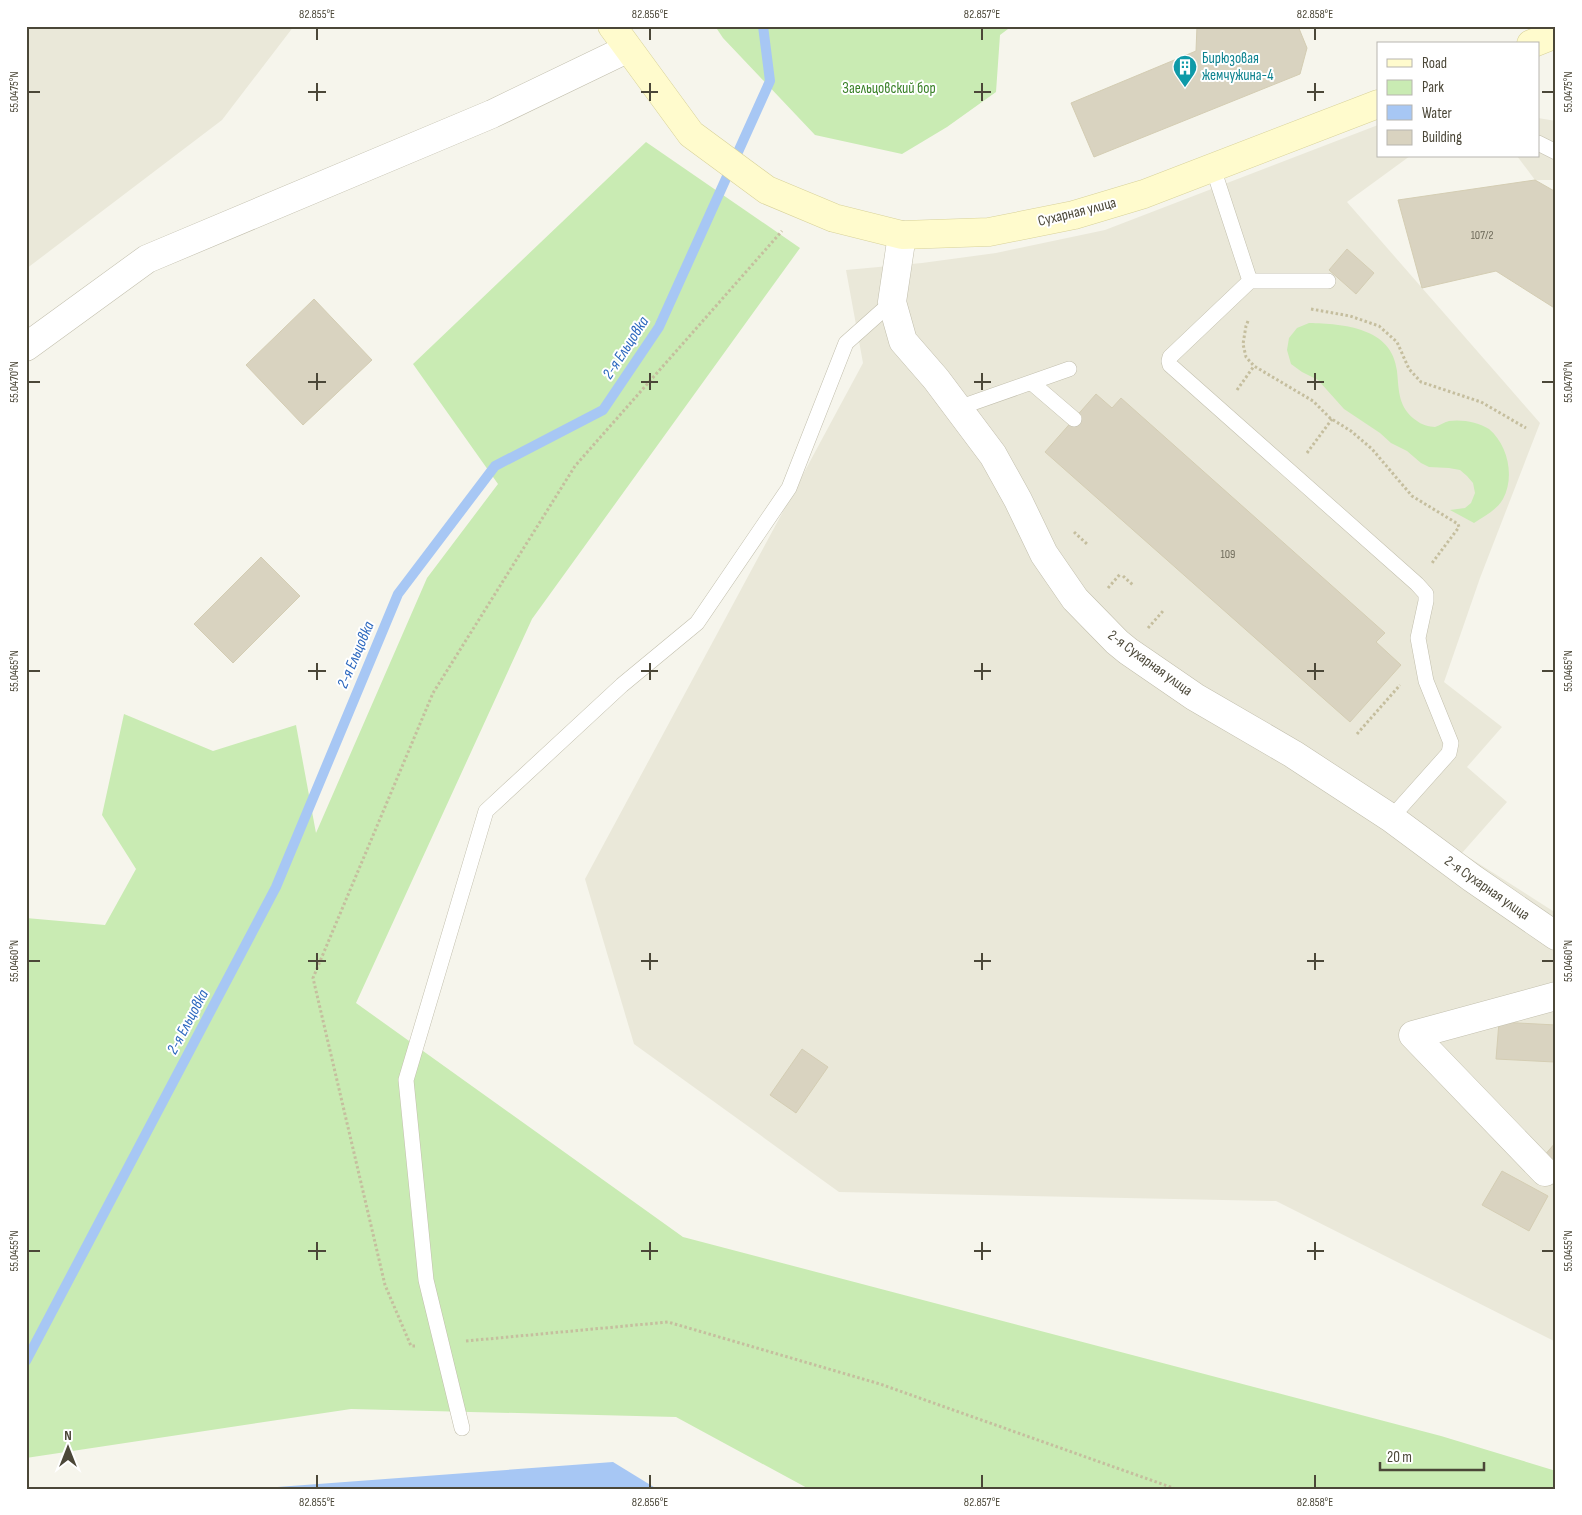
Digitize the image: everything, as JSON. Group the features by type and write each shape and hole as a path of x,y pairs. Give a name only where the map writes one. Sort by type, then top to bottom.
{"street":[{"name":"Сухарная улица","path":"612,26 690,134 767,190 834,218 902,235 989,232 1074,215 1144,194 1377,104"},
{"path":"1536,42 1556,34"},
{"path":"26,347 147,259 492,114 627,49"},
{"name":"2-я Сухарная улица","path":"902,235 892,302 903,341 936,379 993,455 1018,500 1044,554 1075,599 1117,642 1196,697 1293,754 1391,818 1556,936"},
{"path":"1545,1172 1413,1035 1556,996"}],"lane":[{"path":"1540,144 1556,152"},
{"path":"1213,168 1250,281"},
{"path":"1328,281 1250,281 1170,357 1169,361 1170,365 1423,589 1426,594 1418,638 1426,681 1451,743 1451,748 1449,753 1391,818"},
{"path":"462,1428 426,1280 406,1080 486,810 622,685 697,623 789,488 846,343 892,302"},
{"path":"958,408 1069,370"},
{"path":"1032,383 1074,419"}],"path":[{"path":"804,206 575,466 433,694 313,978 385,1285 411,1346 668,1322 880,1384 1176,1489"},
{"path":"1306,308 1350,316 1379,326 1398,342 1410,370 1421,382 1481,402 1526,428"},
{"path":"1252,314 1246,326 1243,344 1246,357 1254,366 1313,401 1332,419 1372,449 1412,496 1458,524 1459,526 1438,555"},
{"path":"1235,392 1254,366"},
{"path":"1311,448 1332,419"},
{"path":"1074,532 1087,544"},
{"path":"1123,576 1134,586"},
{"path":"1148,627 1163,611"},
{"path":"1356,734 1422,660"}],"shaded area":[{"path":"26,26 294,26 222,120 26,269"},
{"path":"1540,118 1556,121 1556,180 1535,180 1518,158 1540,158"},
{"path":"1377,125 1377,158 1407,158 1347,202 1540,423 1480,578 1444,682 1502,727 1467,767 1507,802 1462,853 1556,913 1556,1342 1276,1201 839,1192 634,1044 585,879 863,363 846,270 922,263 996,253 1105,230"}],"green space":[{"name":"Заельцовский бор","path":"715,26 1012,26 1000,35 996,92 947,127 902,154 815,135 723,38"},
{"path":"646,142 800,248 532,619 356,1003 683,1237 1441,1436 1556,1471 1556,1489 809,1489 676,1417 351,1409 26,1458 26,918 105,925 136,869 102,815 124,714 213,751 296,725 316,833 427,578 498,484 413,364"},
{"path":"1309,323 1350,327 1364,331 1386,345 1393,356 1403,405 1406,411 1418,422 1435,427 1449,421 1464,421 1489,429 1496,436 1508,462 1509,481 1503,499 1490,513 1474,523 1450,510 1465,508 1471,503 1475,493 1473,483 1467,476 1460,470 1429,467 1421,463 1407,451 1391,443 1380,433 1344,409 1318,380 1291,364 1287,350 1289,338 1297,328"}],"water":[{"path":"613,1462 657,1489 249,1489"}],"building":[{"name":"Бирюзовая жемчужина-4","path":"1197,26 1298,26 1307,48 1300,74 1094,157 1071,103 1196,51"},
{"path":"1535,180 1556,192 1556,309 1496,271 1422,288 1398,200"},
{"path":"1347,249 1374,273 1356,294 1329,270"},
{"path":"314,299 372,360 303,425 246,365"},
{"path":"1096,394 1112,408 1121,398 1385,633 1376,642 1401,665 1350,722 1045,452"},
{"path":"261,557 300,596 233,663 194,624"},
{"path":"1499,1022 1556,1025 1554,1062 1496,1059"},
{"path":"802,1049 828,1067 796,1113 770,1095"},
{"path":"1556,1142 1556,1168 1543,1157"},
{"path":"1502,1171 1548,1196 1529,1231 1482,1205"}],"waterway":[{"name":"2-я Ельцовка","path":"26,1361 276,887 398,594 495,466 603,410 659,327 770,81 763,26"}],"place":[{"name":"Бирюзовая жемчужина-4","path":"1185,88"}]}
